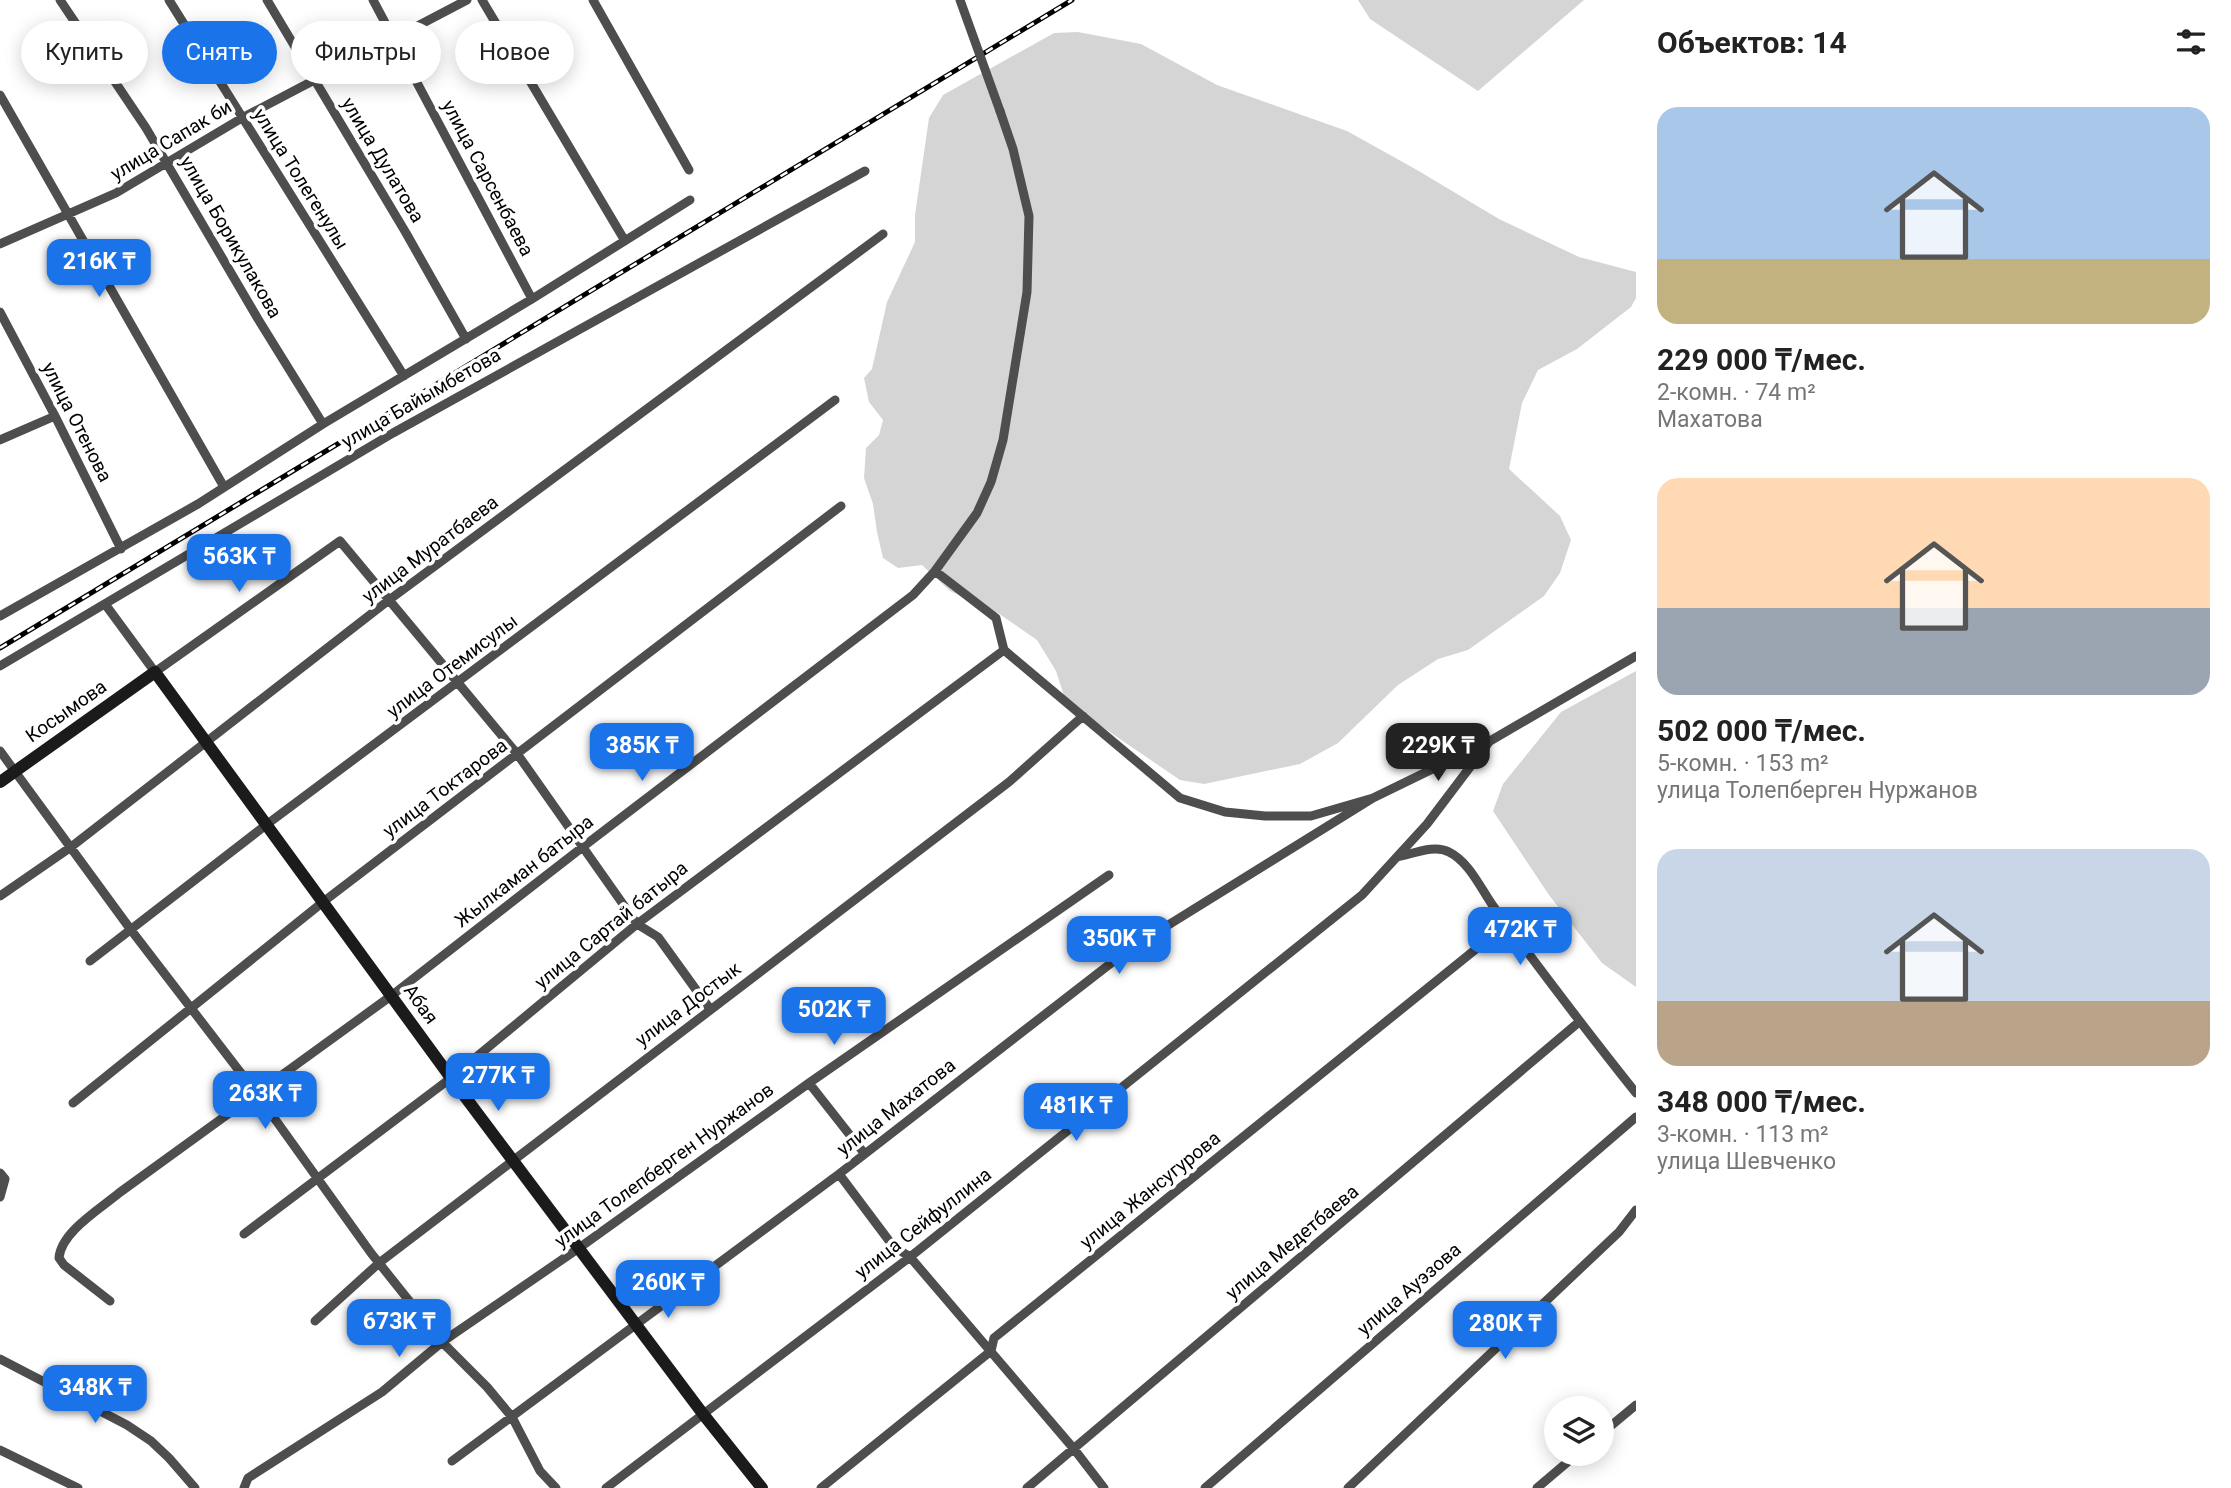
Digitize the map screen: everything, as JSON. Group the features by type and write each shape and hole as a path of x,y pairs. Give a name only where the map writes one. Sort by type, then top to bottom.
{"street":[{"name":"улица Борикулакова","path":"60,0 168,163 258,319 323,424"},
{"name":"улица Толегенулы","path":"169,0 404,376"},
{"name":"улица Дулатова","path":"267,0 291,40"},
{"name":"улица Сарсенбаева","path":"373,0 384,21"},
{"name":"улица Сапак би","path":"425,21 467,0"},
{"path":"482,0 625,241"},
{"path":"593,0 689,170"},
{"name":"Жылкаман батыра","path":"110,1301 64,1265 59,1258 61,1246 82,1224 119,1193 391,996 913,595 935,571 977,513 991,482 1003,440 1027,292 1028,216 1013,149 960,0"},
{"name":"улица Сапак би","path":"0,243 116,193 242,117 305,84"},
{"name":"улица Дулатова","path":"317,84 466,339"},
{"name":"улица Сарсенбаева","path":"418,84 533,299"},
{"path":"0,95 224,487"},
{"name":"улица Байымбетова","path":"0,666 393,433 865,171"},
{"path":"0,616 121,549 224,487 690,200"},
{"name":"улица Муратбаева","path":"0,895 71,847 389,600 883,234"},
{"name":"улица Отенова","path":"0,312 121,549"},
{"name":"улица Отемисулы","path":"90,961 267,825 835,400"},
{"path":"0,440 55,416"},
{"name":"улица Токтарова","path":"74,1103 323,902 841,506"},
{"path":"105,604 155,672 340,541 518,755 637,924 658,937 710,1009"},
{"path":"935,571 996,618 1004,650 1180,798 1225,812 1265,816 1311,816 1373,798 1490,741 1636,656"},
{"name":"улица Сартай батыра","path":"244,1234 451,1078 637,924 1004,650"},
{"name":"Абая","path":"155,672 451,1078 703,1414 762,1488"},
{"name":"Косымова","path":"0,782 155,672"},
{"name":"улица Достык","path":"315,1321 379,1264 1009,782 1083,716"},
{"name":"улица Сейфуллина","path":"606,1488 909,1257 1362,895 1427,824 1490,741"},
{"path":"0,751 131,930 257,1094 379,1264 442,1342 487,1387 512,1417 540,1471 556,1488"},
{"name":"улица Махатова","path":"452,1461 839,1174 1128,950 1373,798"},
{"path":"1397,857 1430,849 1449,852 1468,868 1579,1022 1636,1093"},
{"name":"улица Толепберген Нуржанов","path":"244,1488 248,1478 382,1392 442,1342 1109,875"},
{"name":"улица Жансугурова","path":"821,1488 991,1351 995,1338 1507,924"},
{"name":"улица Медетбаева","path":"1027,1488 1579,1022"},
{"path":"809,1083 864,1153"},
{"name":"улица Ауэзова","path":"1205,1488 1636,1117"},
{"path":"839,1174 893,1246 909,1257 991,1351 1104,1488"},
{"path":"0,1197 2,1176"},
{"path":"1348,1488 1619,1232 1636,1210"},
{"path":"0,1359 135,1430 169,1458 195,1488"},
{"path":"1614,1423 1636,1405"},
{"path":"0,1450 78,1488"},
{"path":"1537,1488 1563,1466"}],"shaded area":[{"path":"1358,0 1584,0 1478,91 1370,19"},
{"path":"1078,32 1141,44 1217,85 1347,131 1499,219 1579,257 1636,272 1636,298 1631,307 1577,349 1538,370 1522,403 1509,469 1560,516 1571,540 1560,573 1544,596 1468,650 1438,659 1398,685 1338,743 1300,764 1204,784 1180,780 1066,702 1056,671 1037,640 998,613 950,591 922,565 898,568 883,558 873,504 864,478 866,448 879,435 883,420 869,402 864,378 872,369 887,302 915,242 915,215 929,118 943,95 1054,33"},
{"path":"1636,671 1636,987 1602,963 1549,895 1493,811 1503,784 1561,712"}],"railway":[{"path":"0,648 1072,0"}]}
